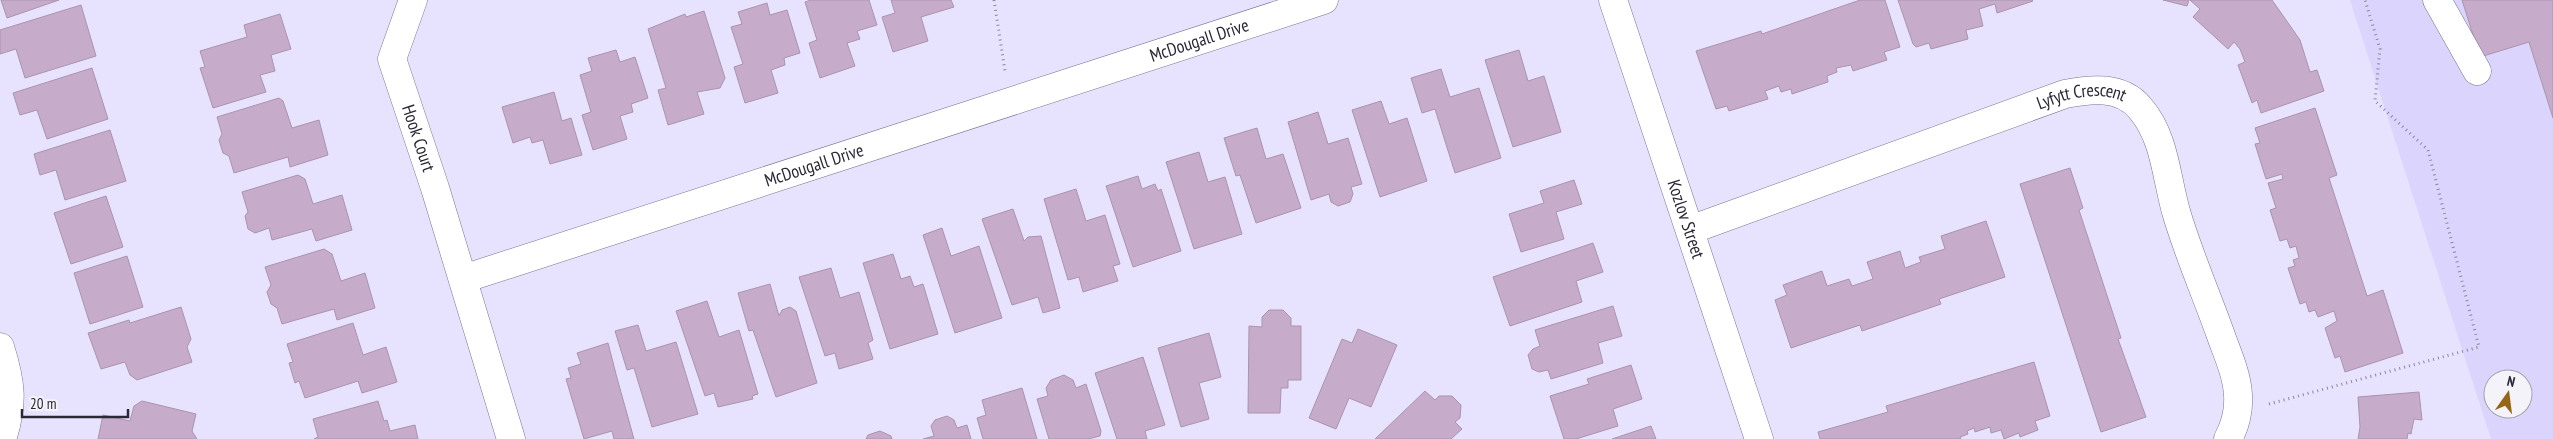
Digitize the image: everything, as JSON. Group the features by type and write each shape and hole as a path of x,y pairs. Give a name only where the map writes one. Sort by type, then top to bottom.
{"street":[{"name":"Hook Court","path":"413,0 392,59 463,279"},
{"name":"McDougall Drive","path":"463,279 1324,0"},
{"name":"Kozlov Street","path":"1613,0 1759,439"},
{"path":"2437,0 2476,70"},
{"name":"Lyfytt Crescent","path":"1690,230 2065,94 2091,89 2117,92 2139,106 2152,125 2162,150 2176,214 2232,366 2238,394 2237,412 2228,439"},
{"path":"463,279 511,439"},
{"path":"0,347 8,371 11,394 9,417 2,439"}],"path":[{"path":"994,0 1010,102"},
{"path":"2237,412 2479,347 2428,150 2375,101 2380,49 2365,0"}],"shaded area":[{"path":"2350,0 2553,0 2553,439 2491,439 2485,419 2533,419 2533,369 2483,369 2483,414"}],"building":[{"path":"1,0 59,0 7,18"},
{"path":"811,0 869,0 877,25 857,31 860,39 847,43 855,66 820,78 809,43 817,40 805,2"},
{"path":"891,0 951,0 954,7 921,17 928,41 893,52 882,17 895,13"},
{"path":"1860,0 1885,0 1900,47 1884,52 1887,60 1853,71 1851,65 1836,68 1837,72 1827,76 1828,82 1792,94 1791,89 1781,92 1779,86 1765,91 1768,99 1729,111 1727,106 1716,109 1696,51 1761,31 1762,34"},
{"path":"1898,0 2033,1 1997,13 1995,4 1979,9 1983,26 1966,30 1968,39 1931,49 1929,43 1916,47 1913,44"},
{"path":"2163,0 2189,0 2187,6"},
{"path":"2190,0 2272,0 2300,40 2310,72 2317,70 2324,91 2261,113 2257,100 2252,103 2238,65 2245,62 2240,49 2234,42 2228,49 2193,17 2200,9"},
{"path":"2462,0 2553,0 2553,118 2529,42 2480,57"},
{"path":"767,3 770,15 787,10 800,53 784,58 785,65 771,70 778,93 745,103 734,67 743,64 731,27 742,24 738,12"},
{"path":"81,5 96,56 25,78 16,49 0,54 0,30"},
{"path":"704,11 725,78 720,88 697,92 704,114 668,125 658,90 666,88 648,29 685,14 686,17"},
{"path":"280,14 291,49 271,55 275,71 260,75 266,92 213,108 200,68 205,67 200,51 247,37 244,25"},
{"path":"616,50 620,62 635,57 648,98 631,104 633,112 620,116 627,139 593,150 582,115 591,112 580,75 592,71 588,58"},
{"path":"1519,50 1528,81 1544,76 1561,132 1513,147 1485,60"},
{"path":"92,68 108,119 47,139 37,110 20,115 13,93"},
{"path":"1441,69 1450,97 1479,88 1501,158 1455,173 1435,109 1422,113 1411,78"},
{"path":"554,92 562,121 571,118 582,155 550,164 543,140 532,143 530,137 513,143 502,107"},
{"path":"279,98 283,101 292,128 319,120 328,155 290,167 288,157 234,173 229,156 223,153 219,140 222,134 217,117"},
{"path":"1381,101 1389,124 1407,118 1427,181 1380,197 1352,110"},
{"path":"2315,108 2337,175 2329,178 2367,296 2383,290 2403,353 2345,372 2340,356 2335,358 2325,328 2337,321 2334,311 2318,317 2315,310 2309,312 2306,302 2300,304 2288,268 2295,266 2293,260 2299,258 2296,246 2290,248 2287,239 2280,241 2270,210 2276,208 2268,183 2283,179 2282,174 2266,179 2255,144 2260,143 2255,128"},
{"path":"1318,112 1328,144 1348,138 1362,184 1351,187 1353,194 1350,202 1338,206 1331,202 1329,194 1311,200 1288,122"},
{"path":"1257,128 1266,159 1283,154 1301,208 1256,223 1240,175 1236,176 1224,138"},
{"path":"110,130 126,181 65,200 56,170 40,175 34,154"},
{"path":"1199,152 1208,182 1225,177 1242,234 1194,249 1166,162"},
{"path":"2070,168 2083,208 2079,210 2121,338 2118,339 2146,417 2101,432 2020,184"},
{"path":"298,175 305,179 313,204 342,195 352,230 316,241 312,229 272,240 269,228 255,233 248,229 245,216 248,212 242,192"},
{"path":"1138,176 1142,189 1155,184 1158,191 1161,189 1181,251 1133,267 1106,186"},
{"path":"1574,180 1582,204 1556,212 1564,239 1521,252 1509,214 1544,203 1540,191"},
{"path":"1076,189 1086,221 1105,215 1120,264 1113,266 1118,281 1083,292 1079,277 1068,280 1044,199"},
{"path":"106,196 123,247 71,264 54,213"},
{"path":"1013,209 1024,241 1028,237 1041,236 1060,308 1043,313 1038,297 1012,305 982,219"},
{"path":"1986,221 2005,277 1939,299 1941,304 1862,331 1860,325 1791,348 1775,300 1787,295 1783,285 1822,271 1827,286 1849,279 1852,286 1873,279 1867,262 1900,251 1905,268 1921,262 1919,257 1945,249 1941,236"},
{"path":"942,228 951,256 979,246 1002,318 955,333 923,235"},
{"path":"1593,243 1603,272 1576,281 1582,302 1510,326 1493,277"},
{"path":"324,249 332,254 341,281 365,273 375,308 337,320 334,309 282,324 277,308 271,304 267,292 271,285 265,267"},
{"path":"893,254 901,279 910,276 914,287 923,284 938,334 890,349 863,263"},
{"path":"127,256 143,307 90,324 74,273"},
{"path":"831,268 840,298 859,292 873,340 868,343 873,359 839,369 835,353 825,356 799,277"},
{"path":"770,284 779,316 782,310 790,307 796,311 817,383 776,397 753,330 749,331 738,293"},
{"path":"707,301 719,337 739,330 758,394 752,396 753,399 718,407 714,393 705,396 676,311"},
{"path":"1613,306 1622,336 1598,343 1603,363 1551,379 1548,370 1539,372 1532,369 1528,355 1533,349 1540,346 1535,330"},
{"path":"181,307 191,339 187,347 192,362 137,380 130,375 125,362 101,369 88,333 129,320 130,323"},
{"path":"1269,310 1283,310 1291,318 1291,326 1301,326 1301,380 1288,380 1288,388 1281,388 1280,413 1248,413 1249,326 1262,327 1262,317"},
{"path":"353,323 363,355 386,347 397,382 362,393 358,381 305,398 299,381 295,383 289,363 293,362 287,344"},
{"path":"638,325 646,351 676,342 698,414 652,427 634,368 627,370 615,331"},
{"path":"1358,329 1397,345 1371,407 1349,398 1336,429 1309,418 1342,339 1352,343"},
{"path":"1209,333 1221,377 1199,383 1209,419 1181,427 1158,348"},
{"path":"608,343 634,439 614,439 612,431 584,439 566,379 571,378 568,368 581,364 577,353"},
{"path":"1143,357 1165,425 1145,431 1147,439 1117,439 1095,373"},
{"path":"2034,362 2050,416 2035,421 2038,430 2020,437 2019,433 2004,439 2001,430 1991,433 1990,427 1975,432 1974,428 1967,431 1968,434 1960,437 1961,439 1820,439 1818,432 1888,412 1886,406"},
{"path":"1631,365 1642,399 1613,409 1618,426 1576,439 1564,439 1550,396 1589,384 1587,379"},
{"path":"1064,375 1073,380 1076,388 1086,384 1101,431 1100,436 1088,439 1049,439 1037,399 1048,396 1046,388 1051,380"},
{"path":"1022,388 1037,439 983,439 977,418 986,415 982,400"},
{"path":"1425,391 1435,400 1439,396 1452,396 1461,405 1460,418 1455,422 1462,429 1451,439 1375,439"},
{"path":"2419,392 2422,420 2414,419 2411,434 2408,433 2407,439 2358,439 2360,427 2358,397"},
{"path":"142,401 196,414 192,431 197,439 98,439 103,415 130,421 134,406"},
{"path":"378,401 384,421 387,420 390,431 415,425 418,439 314,439 318,437 313,419"},
{"path":"947,416 954,420 957,428 967,425 971,439 923,439 934,436 931,426 935,420"},
{"path":"1651,426 1656,439 1612,439"},
{"path":"880,431 891,436 892,439 866,439 868,435"}]}
